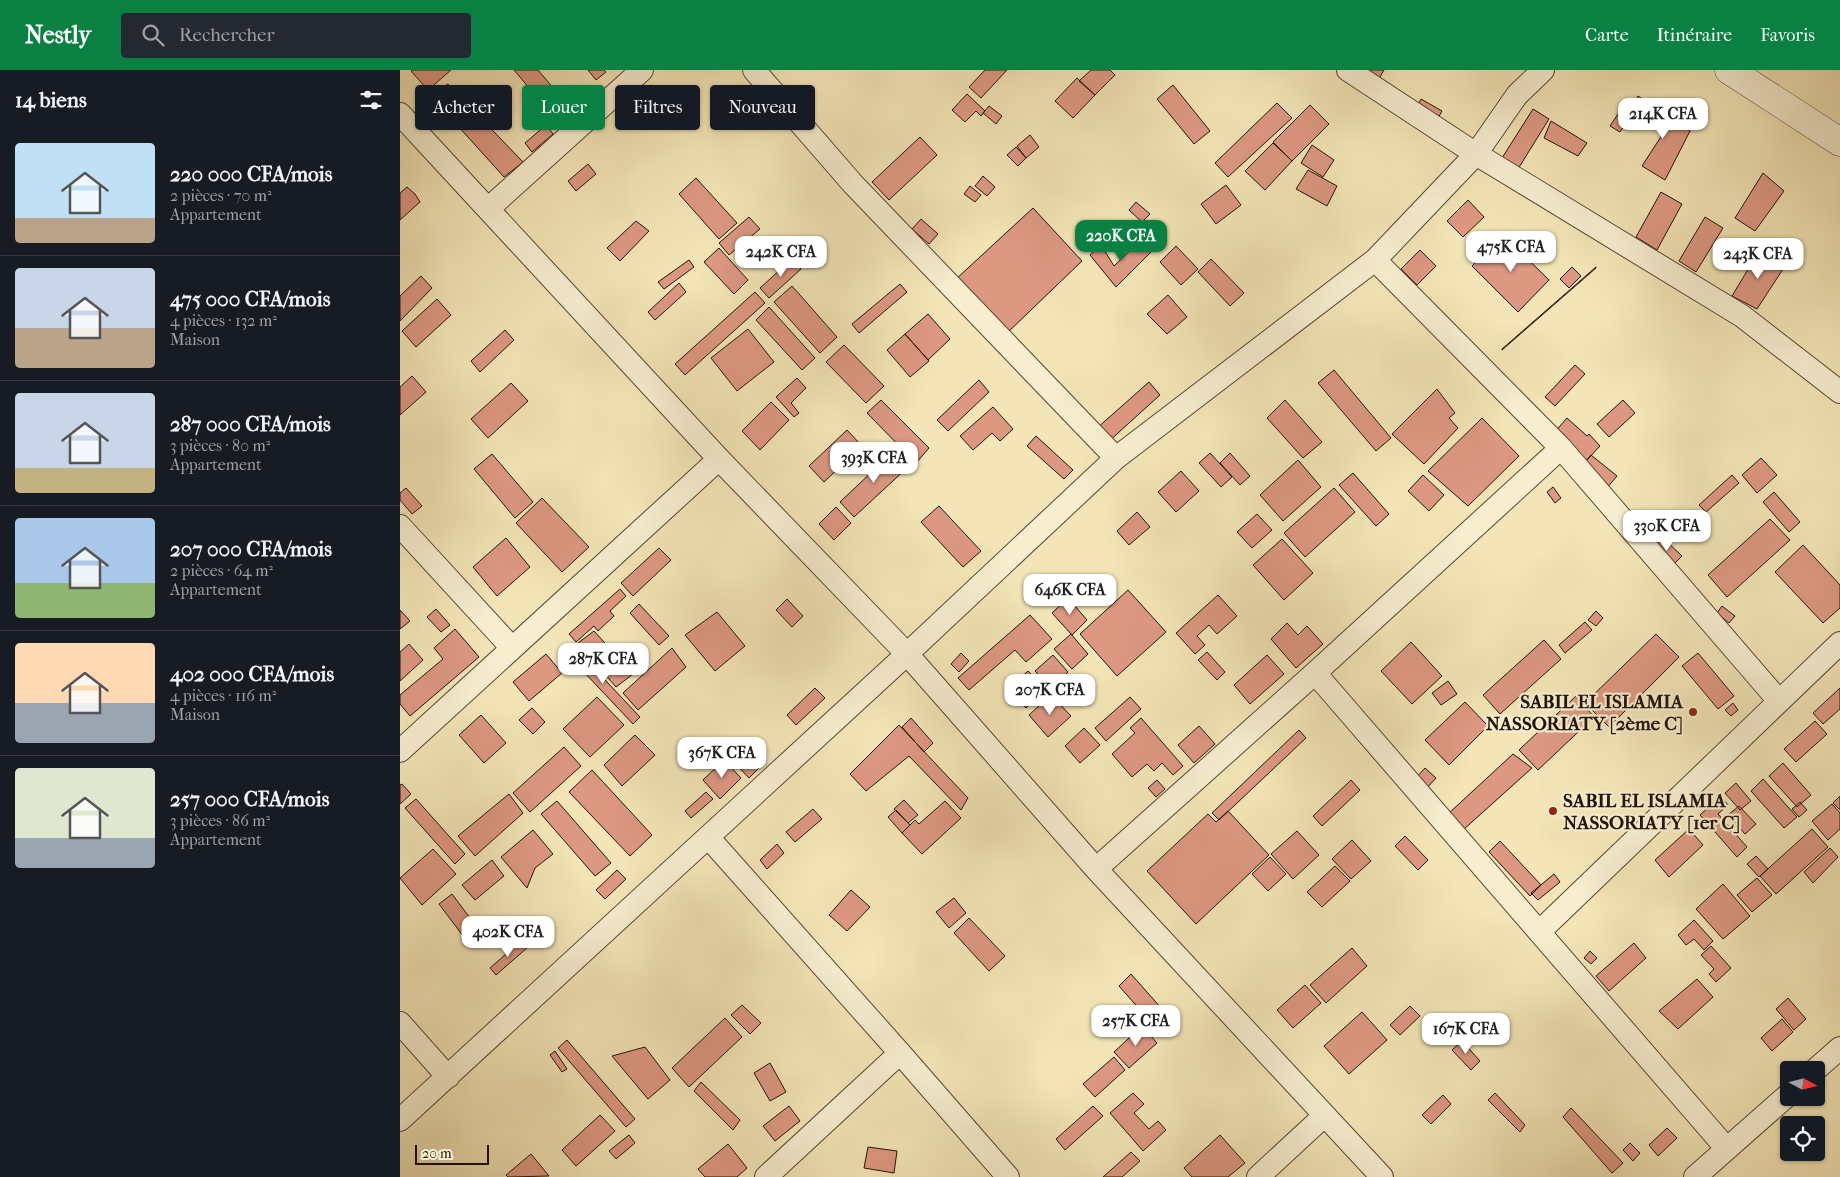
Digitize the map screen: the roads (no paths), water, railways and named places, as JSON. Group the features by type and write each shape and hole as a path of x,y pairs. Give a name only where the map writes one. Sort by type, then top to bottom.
{"street":[{"path":"488,209 642,70"},
{"path":"754,70 853,184 1116,458"},
{"path":"1348,70 1476,154 1742,316 1840,392"},
{"path":"400,1120 907,654 1116,458 1375,260 1476,154 1517,95 1528,70"},
{"path":"1517,95 1543,70"},
{"path":"1729,70 1840,142"},
{"path":"400,114 719,459 907,654 1096,869 1382,1177"},
{"path":"1375,260 1561,448 1779,701"},
{"path":"1096,869 1561,448"},
{"path":"400,751 719,459"},
{"path":"400,526 512,648"},
{"path":"1539,932 1840,643"},
{"path":"1315,672 1727,1149"},
{"path":"708,837 1008,1177"},
{"path":"400,1023 448,1077"},
{"path":"1825,1061 1840,1048"},
{"path":"766,1177 900,1053"},
{"path":"1695,1177 1780,1102"},
{"path":"1258,1177 1324,1116"}],"place":[{"name":"SABIL EL ISLAMIA NASSORIATY [2ème C]","path":"1693,712"},
{"name":"SABIL EL ISLAMIA NASSORIATY [1er C]","path":"1553,811"}]}
